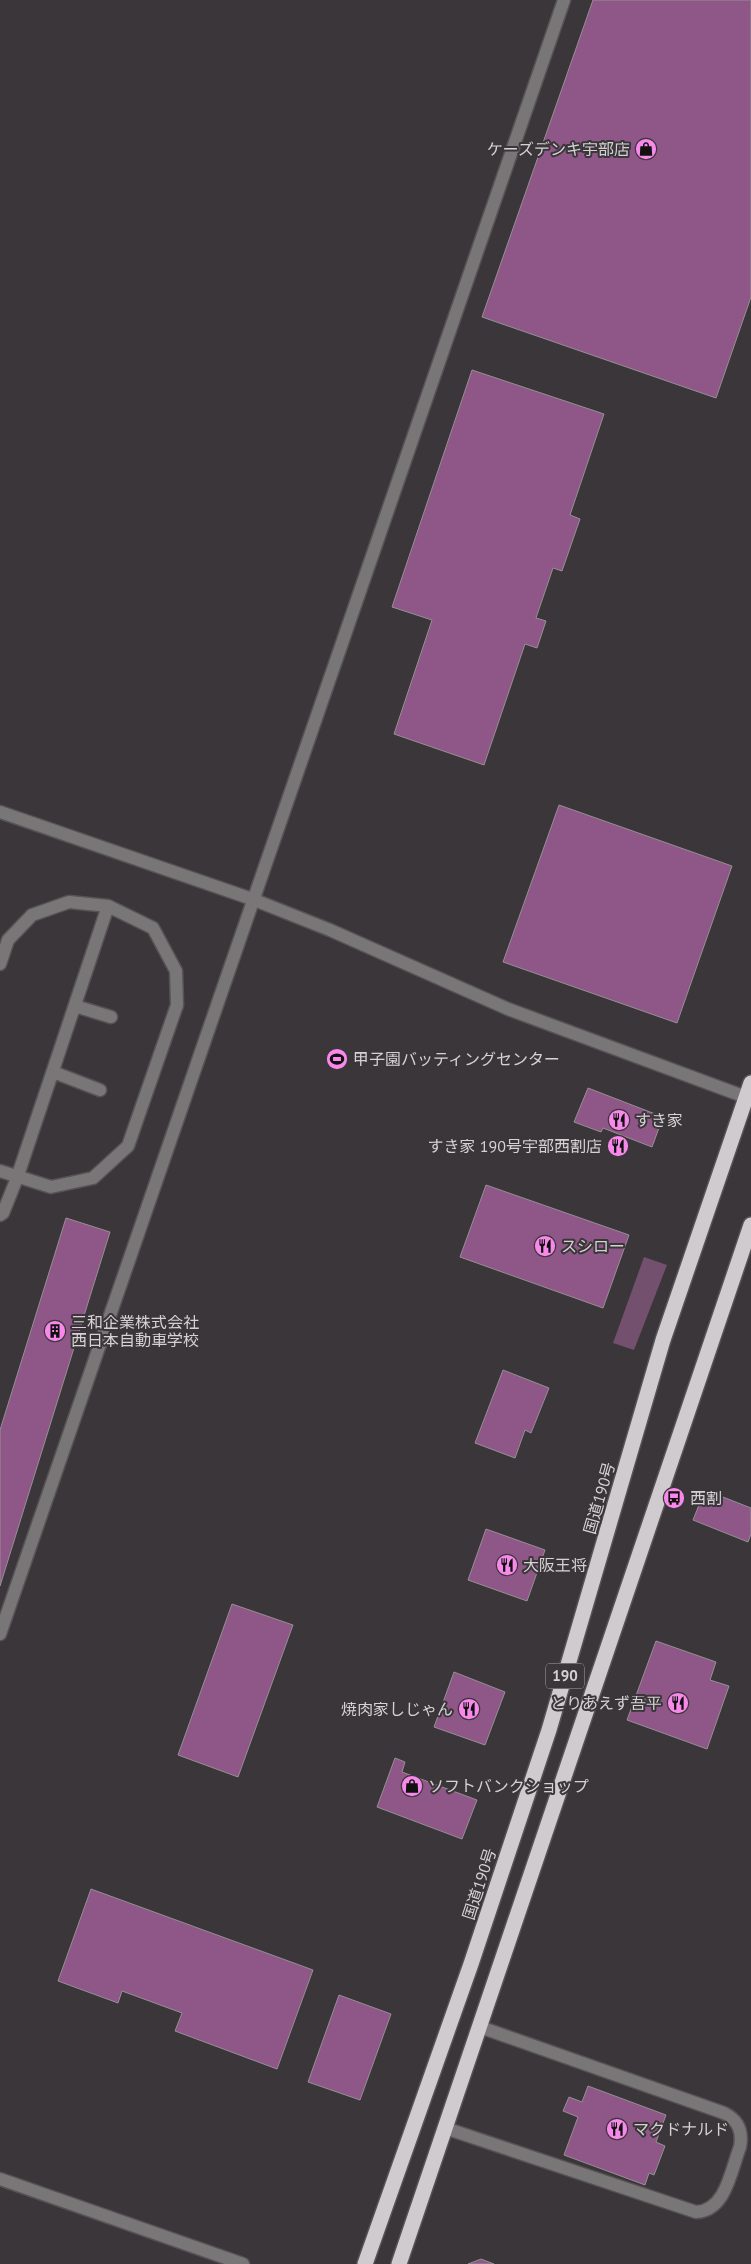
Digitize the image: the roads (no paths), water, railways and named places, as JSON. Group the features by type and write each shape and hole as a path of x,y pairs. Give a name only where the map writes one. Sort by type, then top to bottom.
{"highway":[{"name":"国道190号","path":"366,2264 471,1964 549,1730 663,1340 749,1093"},
{"name":"190","path":"399,2264 751,1225"}],"street":[{"path":"0,1634 252,899 564,0"},
{"path":"0,812 252,899 330,930 508,1009 749,1093"},
{"path":"0,964 8,940 32,915 69,902 108,906 152,928 176,971 177,1005 128,1146 93,1178 51,1187 17,1178 0,1171"},
{"path":"0,1216 3,1213 17,1178 108,906"},
{"path":"75,1006 111,1017"},
{"path":"53,1072 100,1090"},
{"path":"445,2128 696,2212 710,2209 719,2201 740,2147 742,2138 738,2125 734,2119 724,2113 480,2027"},
{"path":"0,2179 243,2264"}],"place":[{"name":"ケーズデンキ宇部店","path":"646,149"},
{"name":"甲子園バッティングセンター","path":"337,1059"},
{"name":"すき家","path":"619,1120"},
{"name":"すき家 190号宇部西割店","path":"618,1146"},
{"name":"スシロー","path":"545,1246"},
{"name":"三和企業株式会社 西日本自動車学校","path":"55,1331"},
{"name":"西割","path":"674,1498"},
{"name":"大阪王将","path":"507,1565"},
{"name":"とりあえず吾平","path":"678,1703"},
{"name":"焼肉家しじゃん","path":"469,1709"},
{"name":"ソフトバンクショップ","path":"412,1786"},
{"name":"マクドナルド","path":"617,2129"}]}
